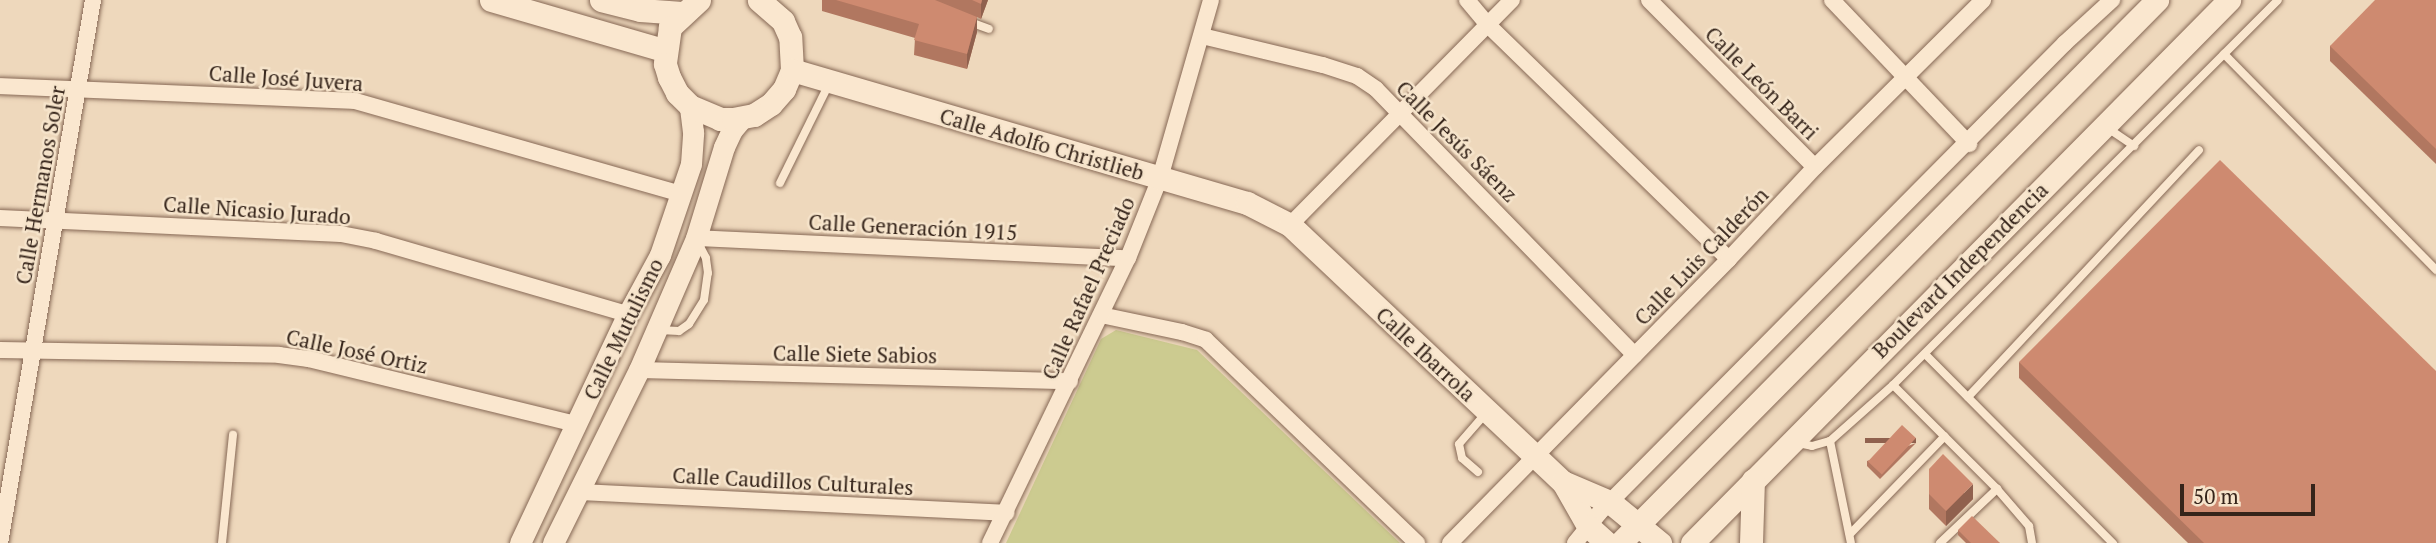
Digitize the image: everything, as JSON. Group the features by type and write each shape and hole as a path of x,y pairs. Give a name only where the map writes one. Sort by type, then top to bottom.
{"main road":[{"path":"491,0 529,6 666,51"},
{"path":"601,0 640,9 690,7"},
{"path":"1620,543 2157,0"},
{"name":"Boulevard Independencia","path":"1692,543 2230,0"},
{"path":"690,7 670,27 666,51 669,77 677,93 690,106 720,119 743,117 771,104 784,89 792,70 790,37 783,21 767,3"},
{"name":"Calle Adolfo Christlieb","path":"792,70 1247,203 1290,225"},
{"name":"Calle Ibarrola","path":"1290,225 1563,482 1610,502 1660,543"},
{"path":"1751,543 1753,480"},
{"name":"Calle Ibarrola","path":"1563,482 1582,535 1607,543"}],"street":[{"name":"Calle Hermanos Soler","path":"0,543 6,477 33,351 93,0"},
{"name":"Calle Rafael Preciado","path":"990,543 1128,258 1160,178 1211,0"},
{"path":"1467,0 1488,25 1729,259"},
{"path":"1290,225 1512,0"},
{"name":"Calle León Barri","path":"1649,0 1815,167"},
{"path":"1832,0 1969,144"},
{"name":"Calle Luis Calderón","path":"1450,543 1729,259 1815,167 1983,0"},
{"path":"1582,535 1610,502 1969,144 2066,43 2112,0"},
{"name":"Calle Jesús Sáenz","path":"1202,36 1323,65 1357,76 1401,112 1635,355"},
{"name":"Calle José Juvera","path":"0,86 355,101 682,194"},
{"name":"Calle Mutulismo","path":"520,543 628,314 660,255 691,164 693,132 690,106"},
{"name":"Calle Mutulismo","path":"553,543 639,370 696,238 724,147 732,130 743,117"},
{"name":"Calle Nicasio Jurado","path":"0,218 341,234 376,241 628,314"},
{"name":"Calle Generación 1915","path":"696,238 1128,258"},
{"path":"1101,315 1182,331 1206,340 1418,543"},
{"name":"Calle José Ortiz","path":"0,350 279,355 309,359 576,425"},
{"name":"Calle Siete Sabios","path":"639,370 1070,380"},
{"name":"Calle Caudillos Culturales","path":"578,492 1006,513"}],"lane":[{"path":"1792,440 1812,446 1830,441 1893,385 2278,0"},
{"path":"966,21 989,29"},
{"path":"2224,54 2436,270"},
{"path":"780,183 830,82"},
{"path":"2104,125 2134,146"},
{"path":"1968,397 2199,150"},
{"path":"656,329 678,331 689,324 704,300 706,258 696,238"},
{"path":"1925,354 2113,543"},
{"path":"1893,385 1997,489 2029,526 2032,543"},
{"path":"1478,472 1462,458 1459,444 1487,411"},
{"path":"222,543 233,435"},
{"path":"1850,539 1945,436"},
{"path":"1830,441 1850,539"},
{"path":"1940,543 1997,489"}],"shaded area":[{"path":"1116,330 1197,350 1400,543 1006,543 1101,339"}],"building":[{"path":"836,0 935,0 977,17 967,54 914,40 919,24"},
{"path":"2375,0 2436,0 2436,149 2330,46"},
{"path":"2220,160 2436,371 2436,543 2204,543 2019,362"},
{"path":"1902,425 1916,438 1882,475 1868,462"},
{"path":"1943,454 1973,484 1946,511 1929,494 1929,469"},
{"path":"1972,516 2000,543 1971,543 1958,530"}]}
